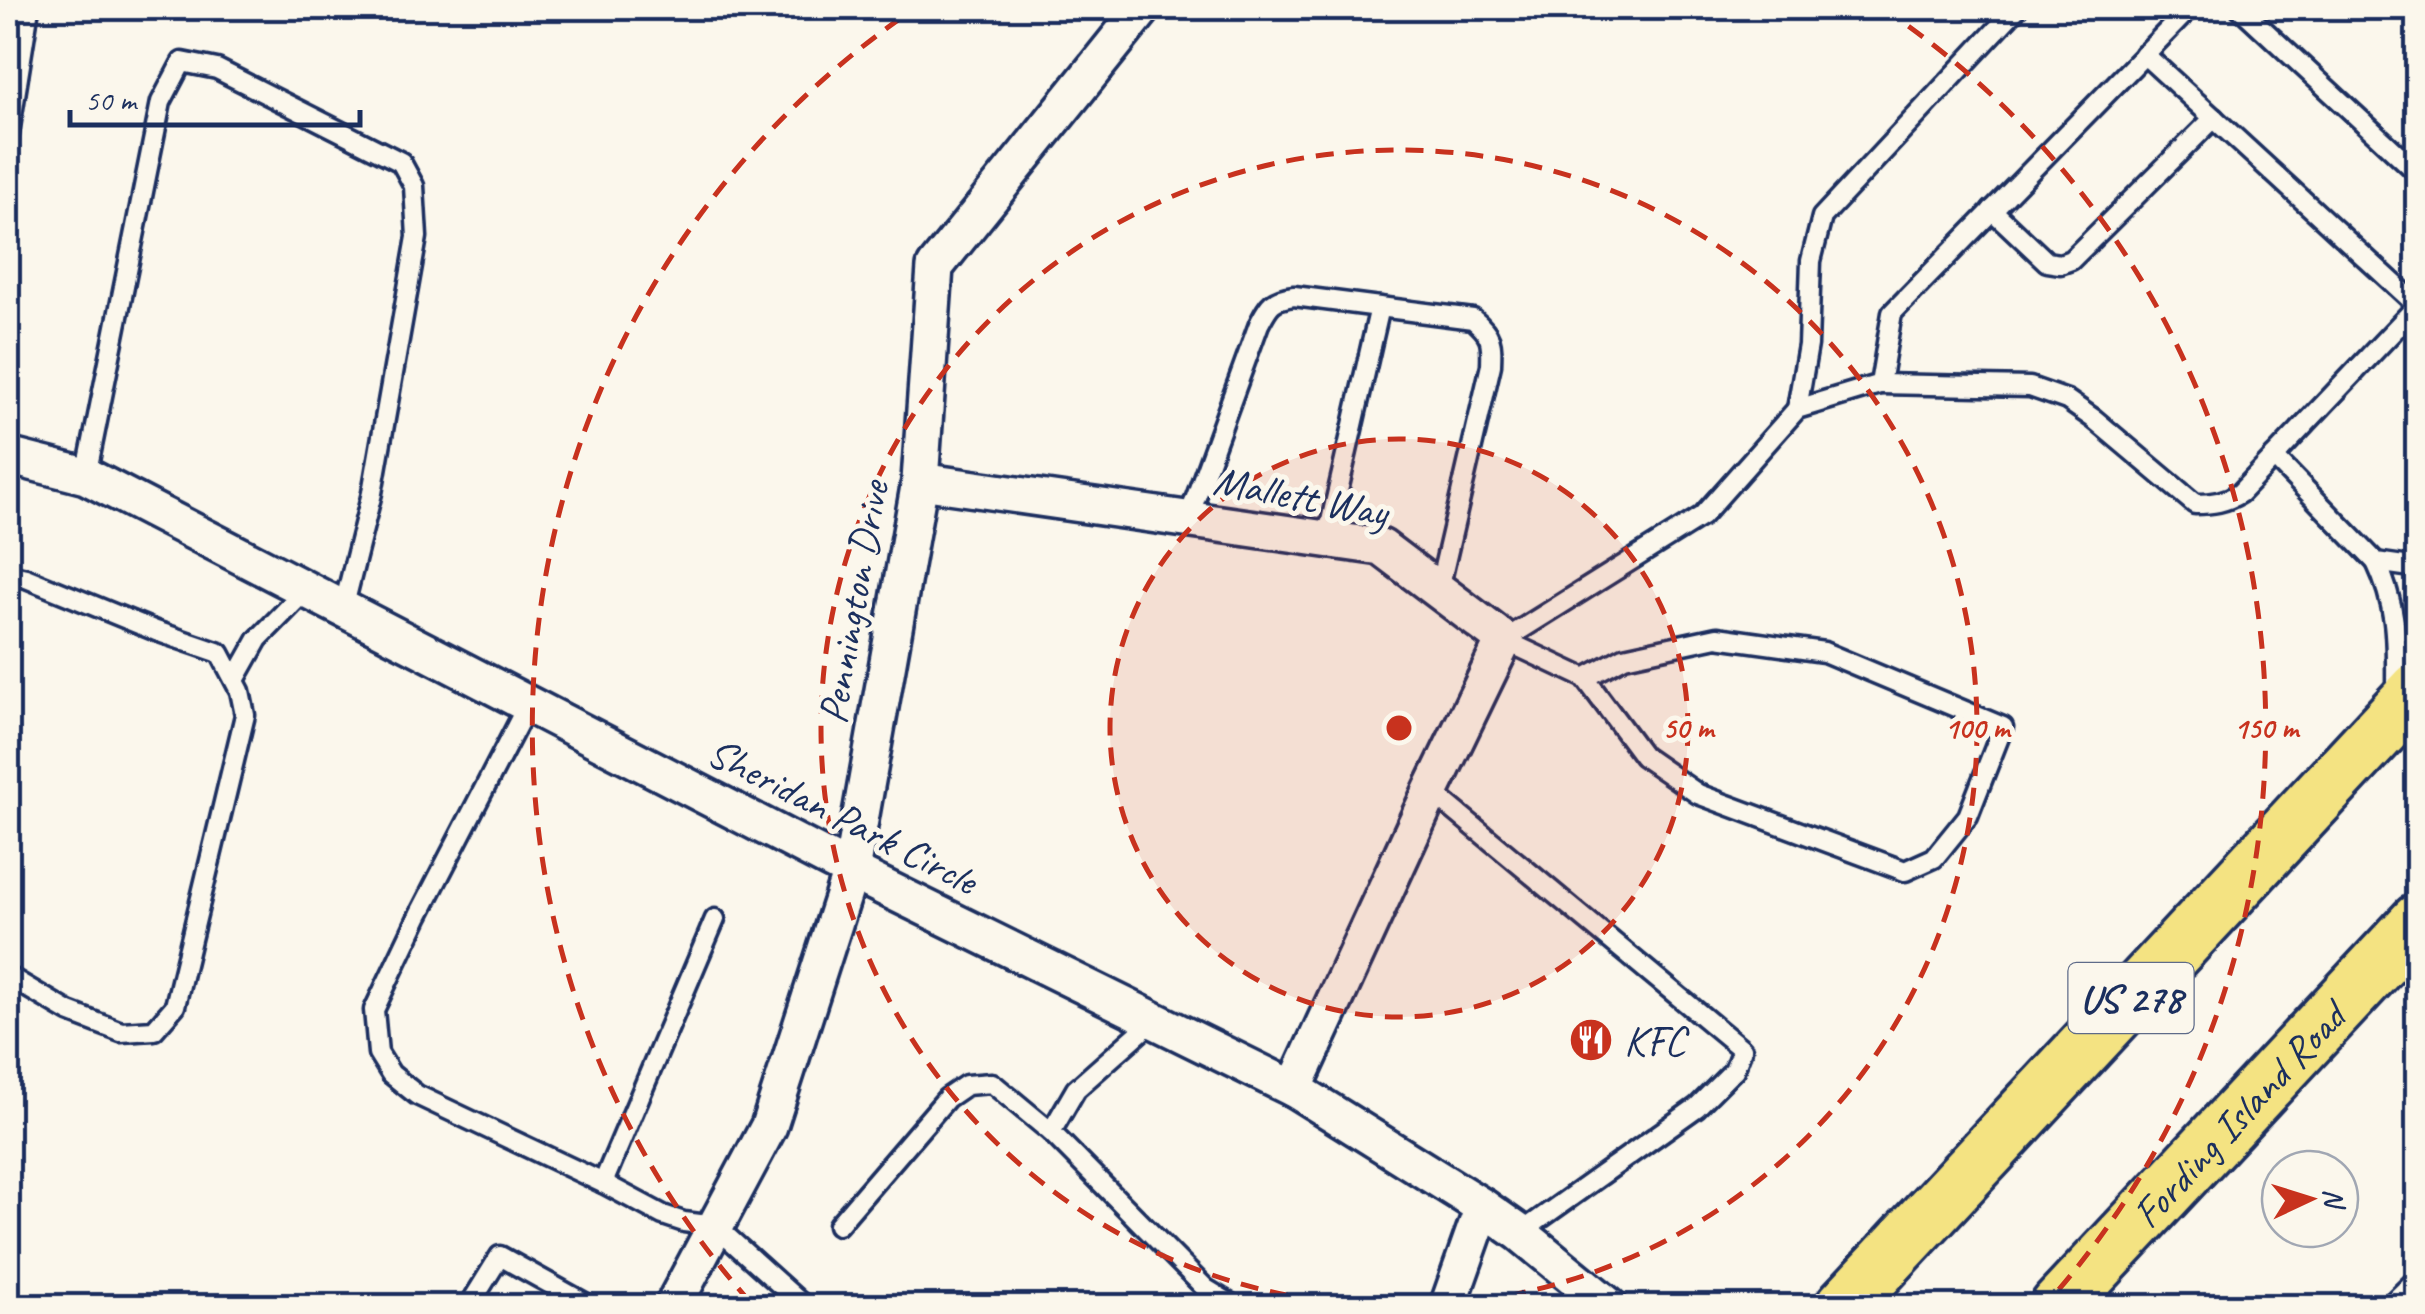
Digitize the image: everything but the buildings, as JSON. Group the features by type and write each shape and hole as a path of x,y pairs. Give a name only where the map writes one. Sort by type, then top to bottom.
{"highway":[{"name":"US 278","path":"1844,1306 2406,702"},
{"name":"Fording Island Road","path":"2074,1301 2418,922"}],"street":[{"name":"Pennington Drive","path":"674,1306 769,1126 851,871 920,481 935,267 1143,8"},
{"name":"Sheridan Park Circle","path":"8,456 86,476 851,871 1294,1089 1483,1207 1608,1306"},
{"name":"Mallett Way","path":"920,481 1381,547 1504,640"},
{"path":"1294,1089 1504,640"},
{"path":"1448,1306 1483,1207"}],"lane":[{"path":"8,140 30,8"},
{"path":"1504,640 1702,516 1796,409 1808,345 1811,261 1822,217 2017,8"},
{"path":"1880,384 1892,314 2190,8"},
{"path":"2240,8 2418,173"},
{"path":"1796,409 1880,384 2030,388 2067,400 2195,504 2229,500 2240,493 2417,305 2144,54"},
{"path":"86,476 161,102 182,62 217,69 401,162 414,186 418,237 372,493 342,608"},
{"path":"1992,210 2047,262 2060,264 2072,260 2214,118"},
{"path":"1188,520 1259,324 1269,306 1280,298 1294,296 1473,319 1486,330 1492,343 1491,365 1439,589"},
{"path":"1327,539 1380,307"},
{"path":"2274,457 2376,562 2389,589 2394,612 2406,702"},
{"path":"2376,562 2418,568"},
{"path":"8,574 220,653 240,690 245,715 175,1006 154,1030 121,1032 69,1012 8,976"},
{"path":"235,680 258,639 306,590"},
{"path":"1504,640 1584,678 1643,756 1698,794 1905,871 1934,858 1968,816 2002,727 1824,652 1717,638 1624,657 1584,678"},
{"path":"528,704 418,915 374,1010 378,1053 391,1074 417,1095 663,1215 716,1226 804,1306"},
{"path":"1431,791 1742,1049 1734,1070 1697,1108 1520,1233"},
{"path":"603,1183 715,919"},
{"path":"1052,1132 1076,1088 1154,1020"},
{"path":"838,1225 947,1098 966,1085 992,1083 1052,1132 1206,1288 1234,1306"},
{"path":"469,1306 500,1256 590,1306"},
{"path":"2389,1306 2415,1286"}],"place":[{"name":"KFC","path":"1591,1040"}]}
